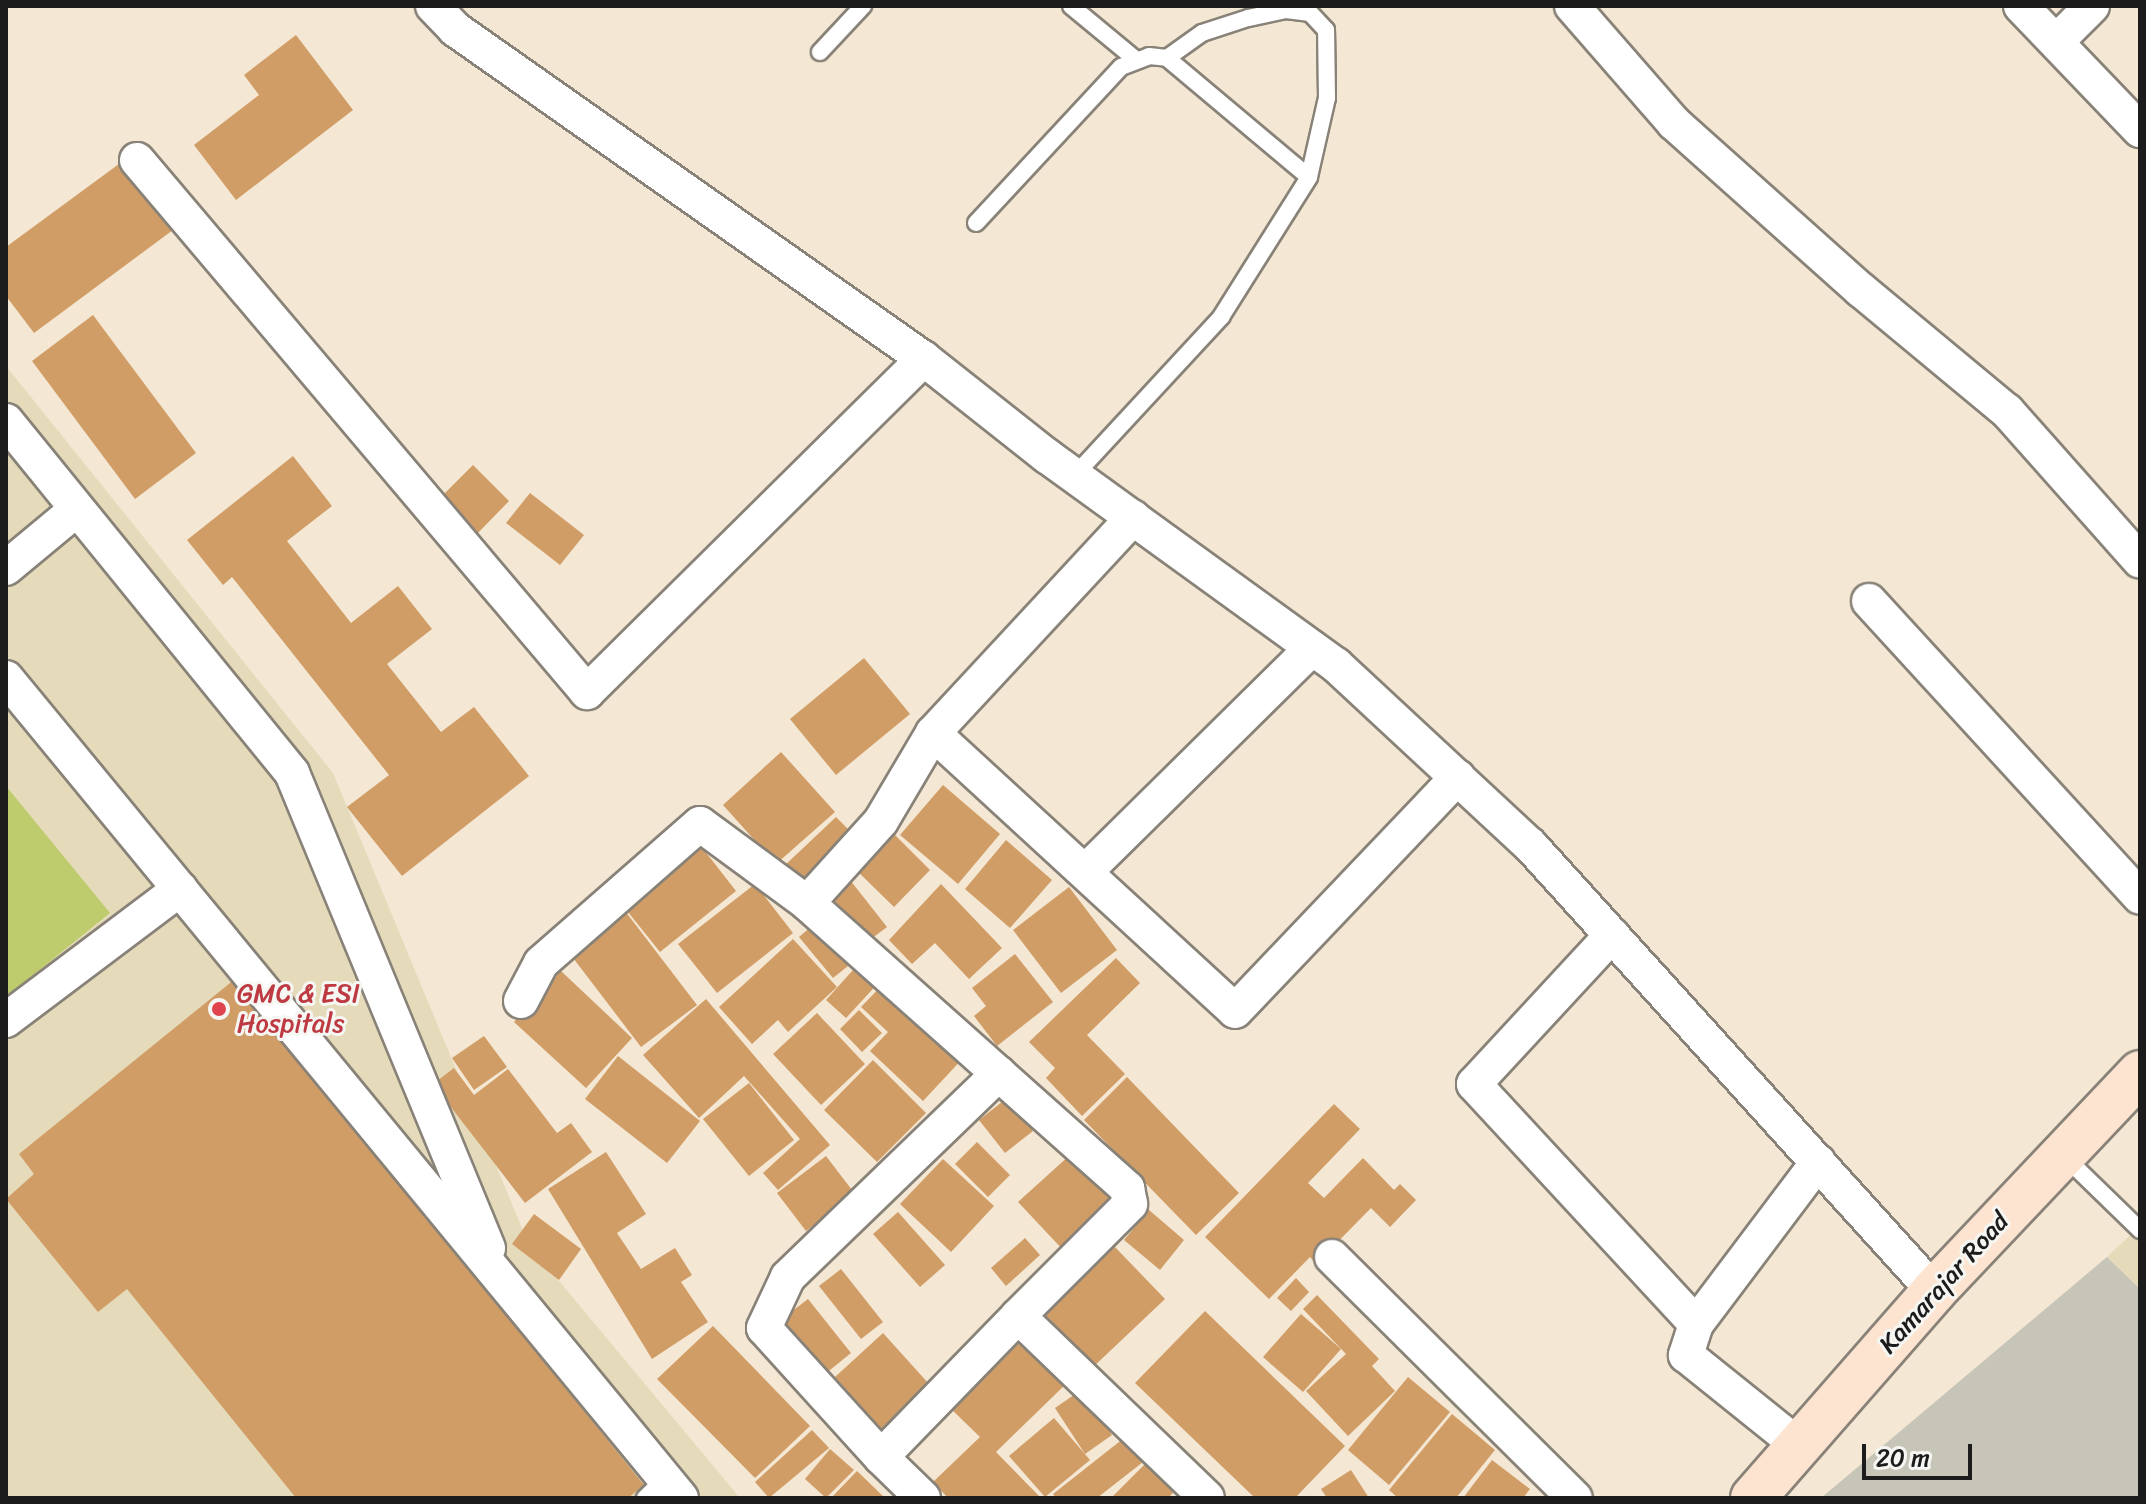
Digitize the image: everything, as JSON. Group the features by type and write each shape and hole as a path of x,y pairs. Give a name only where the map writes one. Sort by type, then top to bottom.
{"main road":[{"name":"Kamarajar Road","path":"1753,1498 1934,1291 2140,1073"}],"street":[{"path":"433,6 455,29 924,359 1074,476 1312,648 1530,845 1934,1291"},
{"path":"1572,6 1674,123 1861,290 2007,411 2140,561"},
{"path":"2021,6 2140,130"},
{"path":"2056,42 2092,6"},
{"path":"137,160 587,692 924,359"},
{"path":"6,421 292,773 501,1281"},
{"path":"6,568 77,509"},
{"path":"807,903 881,821 933,733 1133,518"},
{"path":"1869,601 2140,897"},
{"path":"1087,870 1312,648"},
{"path":"6,678 501,1281 663,1492"},
{"path":"933,733 1087,870 1235,1011 1458,777"},
{"path":"521,1001 541,963 700,824 807,903 1127,1188 1130,1204 881,1457"},
{"path":"6,1020 180,889"},
{"path":"1612,935 1474,1084 1696,1324"},
{"path":"923,1498 881,1457 764,1328 788,1277 999,1073"},
{"path":"1799,1446 1686,1355 1696,1324 1818,1162"},
{"path":"1332,1257 1575,1498"},
{"path":"1018,1316 1207,1498"}],"lane":[{"path":"820,52 863,6"},
{"path":"1071,6 1135,59 1167,58 1202,33 1248,18 1286,10 1310,13 1326,30 1327,98 1309,177 1221,317 1074,476"},
{"path":"1167,58 1309,177"},
{"path":"976,223 1135,59"},
{"path":"2063,1155 2140,1230"}],"shaded area":[{"name":"GMC & ESI Hospitals","path":"6,366 333,773 529,1245 740,1498 6,1498"},
{"path":"2140,1226 2140,1289 2107,1257"},
{"path":"2107,1257 2140,1289 2140,1498 1821,1498"}],"green space":[{"path":"6,786 110,913 6,997"}],"building":[{"path":"296,35 353,110 236,200 194,145 259,95 244,75"},
{"path":"123,161 173,230 34,333 6,296 6,247"},
{"path":"93,315 196,453 135,499 32,361"},
{"path":"293,456 332,506 287,541 351,623 398,586 432,629 387,664 441,732 474,707 529,776 402,876 347,807 389,775 232,577 223,585 187,540"},
{"path":"473,465 509,501 476,535 439,499"},
{"path":"530,493 584,535 560,565 506,523"},
{"path":"864,658 910,714 836,775 790,719"},
{"path":"781,752 835,812 776,864 723,805"},
{"path":"943,785 1000,834 958,884 900,835"},
{"path":"836,817 858,839 804,891 782,868"},
{"path":"888,828 930,870 894,907 851,865"},
{"path":"1006,840 1052,880 1010,928 965,889"},
{"path":"697,841 736,891 660,952 620,902"},
{"path":"850,880 887,927 863,945 826,899"},
{"path":"755,884 793,933 717,993 678,944"},
{"path":"941,884 1002,948 969,979 935,943 912,964 889,940"},
{"path":"1069,887 1117,950 1061,993 1013,930"},
{"path":"622,907 697,1005 641,1047 567,950"},
{"path":"819,920 853,962 833,978 799,937"},
{"path":"793,939 837,987 788,1032 778,1020 752,1044 719,1007"},
{"path":"1015,954 1053,1002 997,1046 974,1016 986,1006 972,988"},
{"path":"1116,958 1140,983 1087,1035 1125,1074 1082,1116 1046,1078 1055,1068 1029,1042"},
{"path":"862,960 882,979 846,1018 826,1000"},
{"path":"561,971 632,1038 586,1088 514,1022"},
{"path":"235,979 644,1485 628,1498 296,1498 127,1289 98,1312 6,1199 34,1174 19,1154"},
{"path":"887,980 966,1055 923,1101 870,1051 888,1032 861,1007"},
{"path":"706,999 830,1145 778,1190 763,1173 800,1139 744,1076 699,1118 643,1055"},
{"path":"859,1010 882,1033 862,1052 840,1029"},
{"path":"817,1013 865,1064 821,1105 773,1054"},
{"path":"484,1036 507,1067 474,1090 452,1058"},
{"path":"618,1056 700,1121 667,1163 585,1099"},
{"path":"873,1060 926,1113 877,1162 824,1110"},
{"path":"454,1068 474,1095 508,1069 557,1133 571,1123 592,1152 525,1203 433,1084"},
{"path":"1127,1077 1239,1193 1196,1235 1084,1120"},
{"path":"749,1083 794,1140 749,1176 703,1119"},
{"path":"1007,1098 1033,1131 1005,1153 979,1120"},
{"path":"1334,1104 1360,1129 1308,1183 1324,1198 1363,1158 1394,1190 1400,1184 1416,1200 1390,1227 1371,1208 1316,1264 1310,1257 1269,1299 1205,1237"},
{"path":"977,1142 1010,1175 988,1197 955,1164"},
{"path":"606,1152 646,1214 617,1233 641,1269 675,1248 692,1275 681,1282 708,1322 652,1359 548,1189"},
{"path":"1071,1154 1118,1203 1065,1252 1018,1202"},
{"path":"826,1156 855,1194 806,1231 777,1193"},
{"path":"943,1159 994,1206 951,1252 900,1204"},
{"path":"1149,1210 1184,1240 1160,1270 1124,1240"},
{"path":"898,1212 945,1265 920,1287 873,1234"},
{"path":"534,1214 581,1249 559,1280 512,1244"},
{"path":"1025,1238 1040,1255 1006,1286 991,1268"},
{"path":"1114,1246 1165,1299 1091,1369 1040,1316"},
{"path":"841,1269 883,1322 861,1339 819,1286"},
{"path":"1296,1278 1309,1292 1291,1311 1277,1298"},
{"path":"1317,1295 1379,1359 1372,1366 1395,1391 1348,1436 1306,1391 1346,1354 1303,1309"},
{"path":"808,1299 851,1353 825,1374 782,1319"},
{"path":"1205,1311 1345,1446 1295,1498 1255,1498 1135,1383"},
{"path":"1301,1314 1341,1349 1303,1392 1263,1357"},
{"path":"713,1326 810,1426 755,1478 657,1379"},
{"path":"1020,1332 1068,1382 996,1452 1041,1498 948,1498 933,1482 980,1437 946,1404"},
{"path":"883,1333 929,1384 881,1429 835,1377"},
{"path":"1408,1377 1450,1412 1389,1485 1348,1450"},
{"path":"1081,1390 1112,1435 1085,1454 1055,1408"},
{"path":"1452,1414 1495,1450 1456,1498 1398,1498 1389,1490"},
{"path":"1054,1418 1090,1460 1045,1497 1009,1456"},
{"path":"812,1430 829,1448 769,1498 755,1482"},
{"path":"1124,1438 1143,1462 1097,1498 1056,1498 1053,1494"},
{"path":"830,1449 854,1470 826,1498 805,1479"},
{"path":"1492,1460 1530,1489 1523,1498 1463,1498"},
{"path":"1147,1462 1175,1491 1168,1498 1111,1498"},
{"path":"1351,1470 1369,1498 1327,1498 1321,1489"},
{"path":"857,1471 885,1498 831,1498"}],"place":[{"name":"GMC & ESI Hospitals","path":"219,1009"}]}
